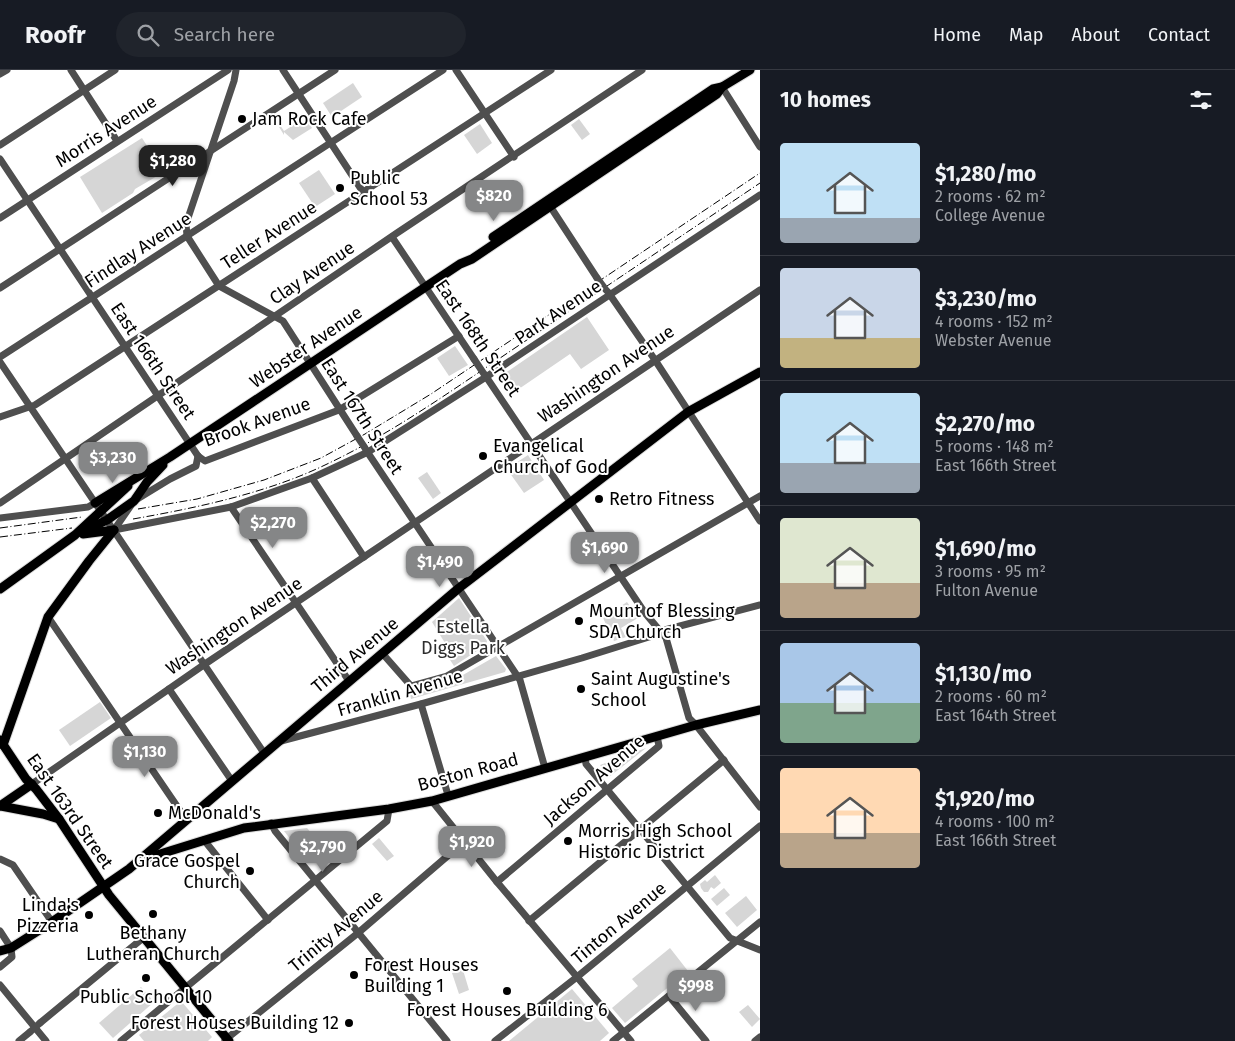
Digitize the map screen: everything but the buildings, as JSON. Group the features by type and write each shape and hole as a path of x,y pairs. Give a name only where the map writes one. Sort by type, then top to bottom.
{"main road":[{"name":"Webster Avenue","path":"94,503 191,444 460,264 472,259 548,204 717,94 722,87 750,70"},
{"name":"Third Avenue","path":"0,952 11,948 104,888 162,841 459,588 570,501 688,412 760,372"},
{"name":"Webster Avenue","path":"76,535 107,520 134,501 147,482 170,457"},
{"name":"Webster Avenue","path":"76,535 138,476"},
{"path":"0,589 76,535 114,530"},
{"name":"Brook Avenue","path":"2,742 48,617 114,530"},
{"name":"Boston Road","path":"139,860 244,828 389,809 432,801 696,725 760,710"},
{"name":"East 163rd Street","path":"2,742 26,779 59,819 104,888 226,1040"},
{"name":"Washington Avenue","path":"0,806 32,784"},
{"path":"0,806 59,819"},
{"path":"162,841 168,847 181,847"}],"street":[{"path":"0,74 7,70"},
{"path":"71,70 117,142"},
{"path":"0,145 115,70"},
{"name":"Morris Avenue","path":"0,218 228,70"},
{"path":"187,236 186,224 236,70"},
{"path":"283,70 362,192"},
{"path":"0,288 335,70"},
{"name":"Findlay Avenue","path":"0,357 443,70"},
{"path":"456,70 514,157"},
{"name":"Teller Avenue","path":"0,417 35,405 551,70"},
{"name":"Clay Avenue","path":"0,503 642,70"},
{"path":"722,87 742,121 760,146"},
{"name":"East 166th Street","path":"0,159 198,456"},
{"name":"Park Avenue","path":"114,530 231,507 312,478 366,450 485,376 608,293 760,195"},
{"path":"548,204 597,278 656,360 688,412 760,520"},
{"name":"East 167th Street","path":"187,236 219,286 282,321 339,410 520,680 545,768"},
{"name":"East 168th Street","path":"392,237 620,577 645,613 666,638 689,718 760,808"},
{"name":"Washington Avenue","path":"32,784 205,664 760,290"},
{"name":"Brook Avenue","path":"198,456 208,461 339,410 459,336"},
{"path":"0,362 264,753"},
{"name":"Brook Avenue","path":"114,530 134,501 170,478 196,466 198,456"},
{"path":"312,478 364,557"},
{"path":"382,653 411,686 447,676 760,496"},
{"path":"0,518 88,508 94,503"},
{"path":"231,507 349,681"},
{"name":"Franklin Avenue","path":"278,742 421,704 650,637 661,631 760,604"},
{"path":"48,617 181,812 187,818"},
{"path":"169,689 232,781"},
{"path":"421,704 448,795"},
{"name":"Jackson Avenue","path":"497,882 659,746 657,736"},
{"path":"585,757 586,764 730,938 760,950"},
{"path":"529,920 724,760"},
{"path":"432,801 497,882 631,1041"},
{"path":"121,1041 387,821 389,809"},
{"path":"272,823 275,830 447,1041"},
{"name":"Tinton Avenue","path":"495,1041 577,977 760,826"},
{"path":"204,840 268,920"},
{"name":"Trinity Avenue","path":"226,1040 358,933 465,841"},
{"path":"0,859 13,865 52,922"},
{"path":"614,1041 760,922"},
{"path":"0,931 11,948 12,957 0,967"},
{"path":"19,1041 143,938"},
{"path":"0,985 46,1041"},
{"path":"669,996 706,1041"},
{"path":"755,1041 760,1037"}],"green space":[{"path":"353,83 362,97 332,117 323,103"},
{"path":"579,119 590,134 582,140 571,125"},
{"path":"307,120 312,128 293,140 284,132 284,135 276,122 284,131 295,124 298,126"},
{"path":"480,124 492,143 477,154 464,135"},
{"path":"142,138 164,172 135,189 133,193 102,213 80,177"},
{"path":"319,170 335,194 315,207 299,183"},
{"path":"587,317 609,350 581,369 570,354 510,395 498,378"},
{"path":"455,346 468,365 449,376 437,358"},
{"path":"528,455 544,480 524,493 507,469"},
{"path":"427,472 441,493 433,499 418,478"},
{"name":"Estella Diggs Park","path":"459,598 487,641 486,645 454,666 441,646 445,643 432,622"},
{"path":"627,602 638,618 621,628 626,637 614,641 603,618"},
{"path":"496,656 506,669 505,672 411,699 410,694 449,683"},
{"path":"100,702 111,718 70,746 59,730"},
{"path":"646,748 609,777 600,765"},
{"path":"307,828 322,846 305,858 284,831"},
{"path":"379,838 394,856 387,861 372,844"},
{"path":"715,875 721,883 714,889 711,887 708,892 704,892 700,884 705,880 707,882"},
{"path":"724,888 730,895 717,906 711,899"},
{"path":"746,896 757,910 737,927 725,913"},
{"path":"670,948 688,971 625,1023 612,1008 638,986 632,979"},
{"path":"463,970 469,990 459,994 452,973"},
{"path":"141,987 154,1002 113,1038 99,1023"},
{"path":"572,989 609,1033 600,1041 509,1041"},
{"path":"181,1001 212,1037 208,1041 144,1041 139,1035"},
{"path":"748,1005 760,1019 752,1027 739,1012"}],"railway":[{"path":"138,509 197,499 264,480 321,458 431,394 760,173"},
{"path":"133,519 181,510 279,484 349,453 397,426 443,396 760,183"},
{"path":"0,528 82,517"},
{"path":"0,537 72,528"}],"place":[{"name":"Jam Rock Cafe","path":"242,119"},
{"name":"Public School 53","path":"340,188"},
{"name":"Evangelical Church of God","path":"483,456"},
{"name":"Retro Fitness","path":"599,499"},
{"name":"Mount of Blessing SDA Church","path":"579,621"},
{"name":"Saint Augustine's School","path":"581,689"},
{"name":"McDonald's","path":"158,813"},
{"name":"Morris High School Historic District","path":"568,841"},
{"name":"Grace Gospel Church","path":"250,871"},
{"name":"Bethany Lutheran Church","path":"153,914"},
{"name":"Linda's Pizzeria","path":"89,915"},
{"name":"Forest Houses Building 1","path":"354,975"},
{"name":"Public School 10","path":"146,978"},
{"name":"Forest Houses Building 6","path":"507,991"},
{"name":"Forest Houses Building 12","path":"349,1023"}]}
